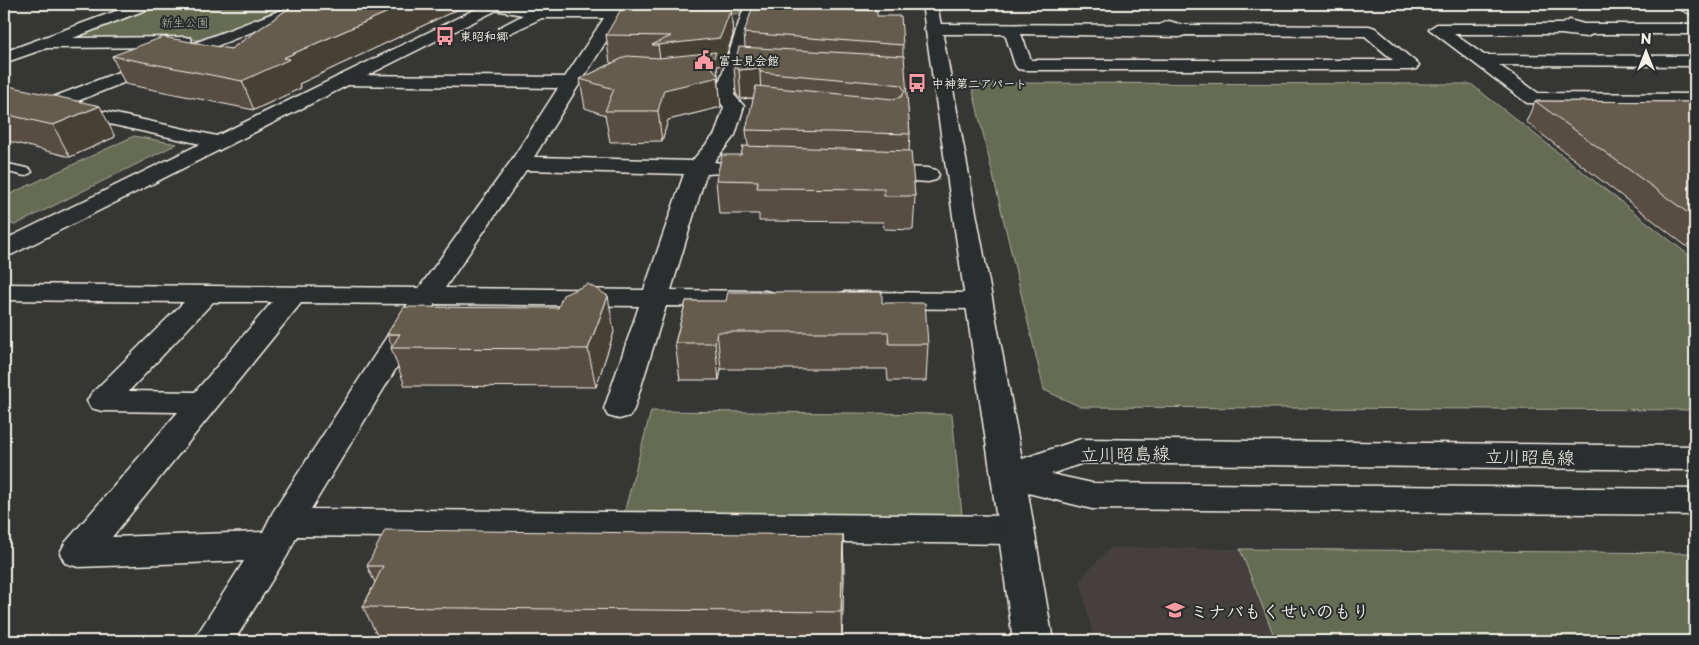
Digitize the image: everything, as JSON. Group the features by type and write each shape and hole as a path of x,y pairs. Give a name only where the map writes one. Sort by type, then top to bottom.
{"street":[{"path":"4,58 148,4"},
{"path":"52,104 310,4"},
{"path":"929,4 1008,476 1033,641"},
{"path":"1680,4 1695,11"},
{"path":"4,249 496,5 539,12 627,11"},
{"path":"213,641 424,298 627,11"},
{"path":"506,30 539,12"},
{"path":"619,409 696,168 725,135 744,107 724,96 749,16"},
{"path":"932,29 1011,29 1162,30 1176,33 1181,30 1369,31 1410,65 1024,65 1011,29"},
{"path":"1695,29 1584,29 1586,32 1581,33 1562,29 1437,29 1534,99 1695,100"},
{"path":"48,43 214,42"},
{"path":"1481,60 1695,61"},
{"path":"344,80 581,77"},
{"path":"4,95 219,142"},
{"path":"520,163 735,169"},
{"path":"860,173 928,175"},
{"path":"4,292 207,293 424,298 792,299"},
{"path":"202,402 102,401 207,293"},
{"path":"293,295 78,553 279,534 1016,530"},
{"path":"822,300 978,301"},
{"name":"立川昭島線","path":"1008,476 1081,451 1695,458"},
{"path":"1008,476 1092,496 1695,502"}],"lane":[{"path":"4,167 25,172"}],"shaded area":[{"name":"ミナバもくせいのもり","path":"1111,547 1240,549 1276,641 1094,641 1080,579"}],"green space":[{"name":"新生公園","path":"157,4 300,4 212,40 69,38"},
{"path":"632,4 743,4 739,14 626,13"},
{"path":"971,83 1471,84 1695,260 1695,410 1081,407 1044,390"},
{"path":"134,136 177,144 15,225 4,222 4,197"},
{"path":"651,411 952,414 962,515 624,513"},
{"path":"1240,549 1695,553 1695,641 1276,641"}],"building":[{"path":"295,4 406,4 283,58 290,59 242,81 112,56 163,37 231,49"},
{"path":"625,8 731,9 720,38 652,45 671,36 606,35 620,11"},
{"path":"752,9 877,11 877,16 901,16 903,45 744,33"},
{"path":"739,47 904,56 910,134 746,130 756,86 893,99 901,97 905,91 901,85 760,72 760,68 739,70 734,66"},
{"path":"716,52 711,66 719,77 664,90 658,111 605,111 614,89 580,79 627,56 659,58"},
{"path":"4,85 100,106 53,125 4,114"},
{"path":"1535,101 1695,102 1695,218"},
{"path":"743,146 911,151 915,196 884,196 884,189 757,188 758,181 716,180 722,155 741,155"},
{"path":"588,284 608,296 588,349 391,348 400,334 387,334 404,307 558,308 563,295"},
{"path":"728,292 882,292 882,303 925,303 928,344 889,344 888,332 717,332 715,343 675,343 686,301 726,301"},
{"path":"385,530 843,535 841,612 363,607 383,566 367,566"}],"place":[{"name":"東昭和郷","path":"445,36"},
{"name":"富士見会館","path":"704,60"},
{"name":"中神第二アパート","path":"917,83"},
{"name":"ミナバもくせいのもり","path":"1175,610"}]}
